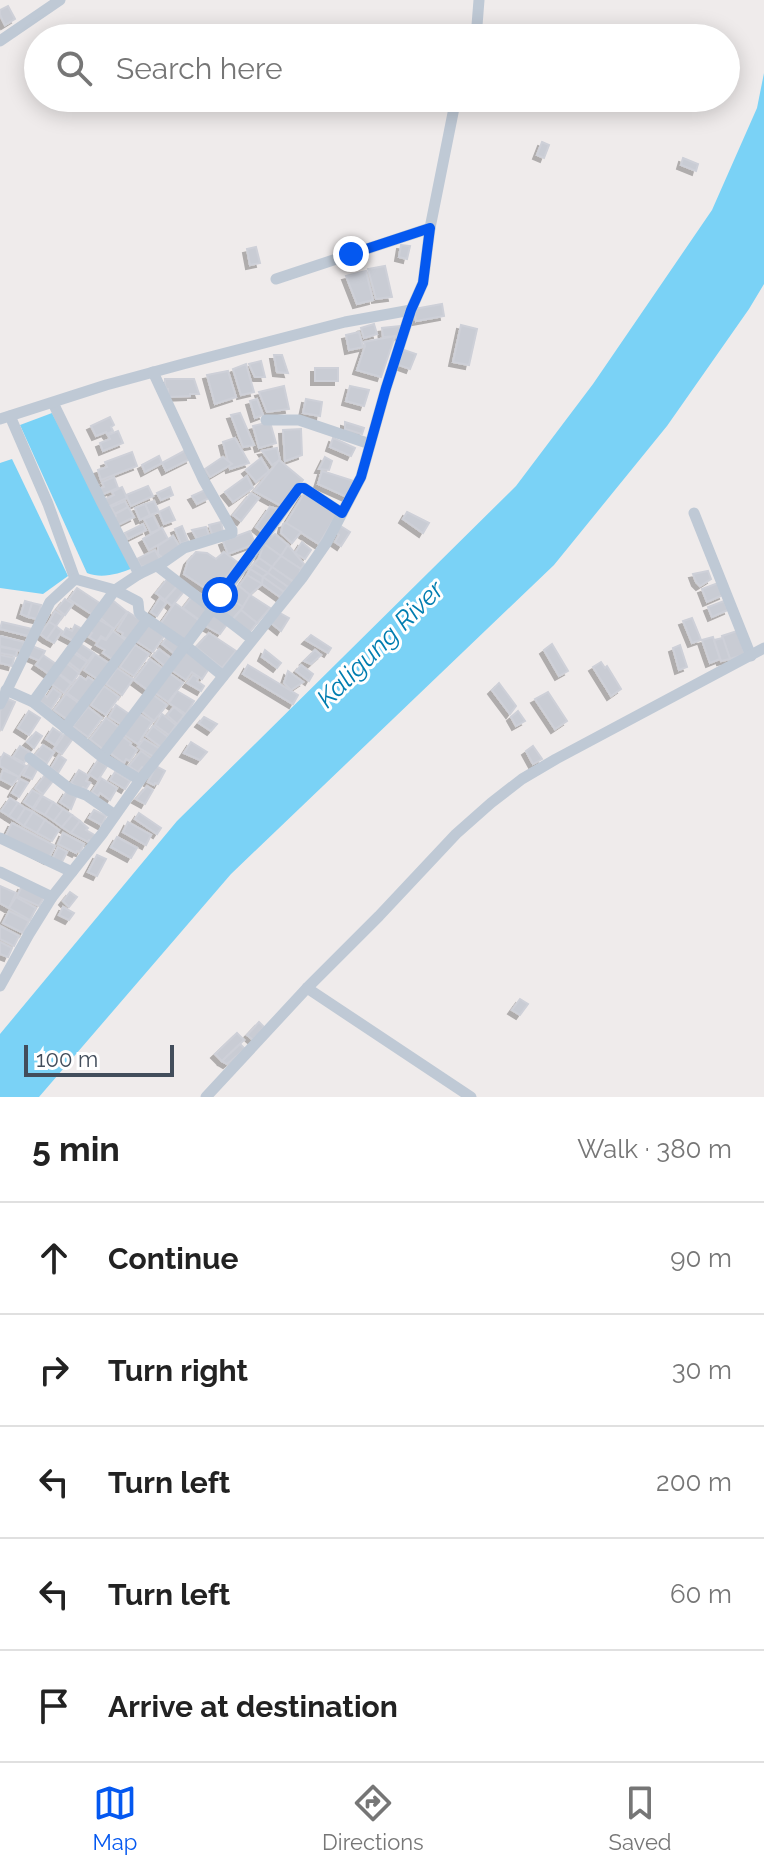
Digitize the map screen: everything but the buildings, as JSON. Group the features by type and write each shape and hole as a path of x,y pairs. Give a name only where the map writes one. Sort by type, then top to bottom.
{"street":[{"path":"25,24 60,0"},
{"path":"477,24 479,0"},
{"path":"0,41 24,25"},
{"path":"0,986 52,897 140,780 302,578 327,542 361,477 412,307 423,283 430,228 453,112"},
{"path":"276,279 430,228"},
{"path":"75,579 48,504 5,418 153,372 412,307"},
{"path":"33,702 115,590 188,546 232,532 203,479 153,372"},
{"path":"53,403 139,574"},
{"path":"266,420 299,420 370,444"},
{"path":"102,757 299,488 304,488 342,513"},
{"path":"694,513 751,656"},
{"path":"157,566 252,639"},
{"path":"75,579 115,590 138,602 139,612 147,620 185,645 223,676"},
{"path":"0,704 50,602 75,579"},
{"path":"65,728 147,620"},
{"path":"206,1097 456,834 491,803 522,779 556,759 764,648"},
{"path":"6,690 33,702 102,757 140,780"},
{"path":"30,758 72,790 86,795 115,815"},
{"path":"0,838 72,872"},
{"path":"0,872 52,897"},
{"path":"307,988 471,1097"}],"water":[{"name":"Kaligung River","path":"764,73 764,284 667,426 554,565 231,874 39,1097 0,1097 0,1034 177,821 516,486 593,384 712,210 757,108"},
{"path":"52,413 133,568 104,576 87,573 20,425"},
{"path":"12,459 68,576 43,594 0,588 0,463"}],"route":[{"path":"220,595 299,488 304,488 342,513 361,477 386,388 423,283 430,228 351,254"}]}
